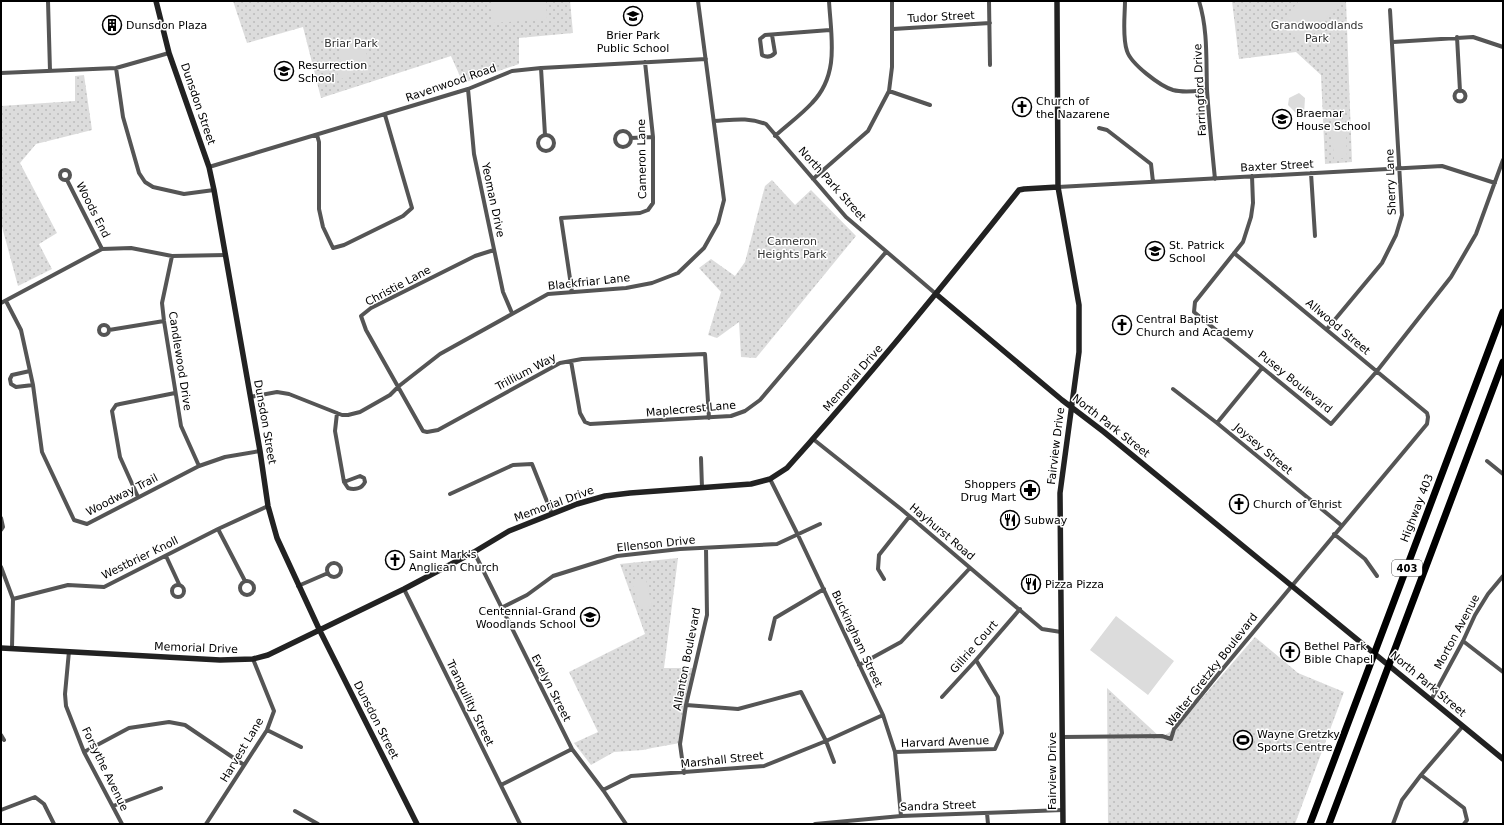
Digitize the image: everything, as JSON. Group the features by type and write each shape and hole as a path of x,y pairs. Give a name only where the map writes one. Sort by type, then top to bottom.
{"highway":[{"name":"Highway 403","path":"1310,824 1503,312"},
{"name":"403","path":"1329,824 1503,362"}],"main road":[{"name":"Dunsdon Street","path":"156,1 169,53 209,167 226,255 268,506 277,538 320,631 417,824"},
{"name":"Fairview Drive","path":"1057,1 1058,187 1079,305 1079,352 1060,493 1063,824"},
{"name":"Memorial Drive","path":"1,648 220,660 253,659 268,655 320,631 474,552 509,531 552,514 605,496 751,484 770,479 787,468 870,375 1019,190 1024,188 1058,187"},
{"name":"North Park Street","path":"936,294 1071,407 1104,432 1503,759"}],"street":[{"path":"48,1 50,71"},
{"name":"Blackfriar Lane","path":"250,398 277,392 289,394 337,413 348,415 360,412 390,395 399,386 440,354 548,294 626,288 652,283 678,273 704,248 718,224 724,200 698,1"},
{"path":"775,136 813,102 826,83 832,62 829,1"},
{"path":"814,179 868,131 889,91 892,67 892,1"},
{"path":"989,1 990,65"},
{"path":"1125,1 1125,43 1130,58 1157,82 1165,87 1182,91 1208,90"},
{"name":"Farringford Drive","path":"1199,1 1203,14 1206,34 1208,90 1215,179"},
{"name":"Sherry Lane","path":"1327,329 1382,262 1396,235 1402,215 1390,10"},
{"name":"Tudor Street","path":"893,29 990,23"},
{"path":"772,35 774,53 771,56 765,57 762,55 760,39 765,35 830,30"},
{"path":"1457,37 1460,91"},
{"path":"1393,42 1473,37 1503,47"},
{"path":"1,73 116,68 169,53"},
{"name":"Ravenwood Road","path":"209,167 468,89 512,71 541,68 706,59"},
{"name":"Cameron Lane","path":"572,292 560,218 640,213 651,207 654,198 653,137 645,62"},
{"path":"116,68 123,117 140,173 145,182 153,187 184,194 214,190"},
{"path":"541,68 545,135"},
{"name":"Yeoman Drive","path":"468,89 474,154 503,292 512,313"},
{"path":"889,91 930,106"},
{"path":"317,135 319,142 319,209 322,226 333,248 344,245 403,216 412,208 385,115"},
{"name":"North Park Street","path":"714,121 745,118 766,124 846,217 936,294"},
{"path":"1099,128 1107,130 1152,164 1152,182"},
{"path":"622,130 629,133 631,138 630,143 623,147 615,140 618,132 622,130"},
{"path":"545,135 550,136 554,141 553,146 546,151 539,148 538,144 539,139 545,135"},
{"path":"631,138 653,137"},
{"name":"Pusey Boulevard","path":"1252,176 1251,217 1243,242 1195,302 1194,312 1331,424 1377,371 1451,277 1476,234 1503,160"},
{"name":"Baxter Street","path":"1058,187 1311,174 1400,167 1442,166 1495,183"},
{"path":"1311,174 1315,236"},
{"name":"Woods End","path":"67,180 102,250"},
{"path":"1,303 102,250 131,248 172,256 226,255"},
{"name":"Christie Lane","path":"399,386 366,330 361,316 371,308 475,256 494,250"},
{"name":"Maplecrest Lane","path":"571,361 580,413 586,422 595,425 709,418 740,414 756,404 886,252"},
{"name":"Allwood Street","path":"1234,253 1427,413 1427,424 1341,525"},
{"name":"Candlewood Drive","path":"172,256 162,303 164,321 181,426 199,466"},
{"name":"Woodway Trail","path":"6,301 21,330 33,385 42,452 74,520 87,524 199,466 225,457 260,451"},
{"path":"109,330 164,321"},
{"name":"Trillium Way","path":"399,386 420,427 427,432 433,432 560,363 582,359 705,354 709,418"},
{"path":"1217,423 1262,368"},
{"path":"30,371 12,375 10,379 11,384 16,387 33,385"},
{"name":"Joysey Street","path":"1173,389 1217,423 1341,525"},
{"path":"138,497 120,457 112,411 116,405 176,393"},
{"path":"337,413 335,430 344,482 348,488 354,489 363,486 365,482 364,478 360,476 344,482"},
{"name":"Hayhurst Road","path":"813,439 1020,609 1042,629 1061,632"},
{"path":"701,458 702,488"},
{"path":"1486,461 1503,474"},
{"path":"450,494 512,465 532,464 552,514"},
{"name":"Buckingham Street","path":"770,479 883,715 894,752 901,816"},
{"name":"Westbrier Knoll","path":"13,599 68,585 104,587 218,529 268,506"},
{"path":"884,579 878,569 879,555 909,517"},
{"path":"1,518 4,524 1,530"},
{"name":"Ellenson Drive","path":"501,608 526,595 553,576 617,556 680,548 777,544 820,524"},
{"path":"1292,586 1341,525"},
{"path":"218,529 245,581"},
{"path":"1334,534 1365,560 1377,576"},
{"name":"Allanton Boulevard","path":"684,773 680,744 686,705 707,615 706,548"},
{"name":"Evelyn Street","path":"474,552 572,749 604,790 626,824"},
{"path":"166,556 178,584"},
{"path":"1,567 13,599 12,648"},
{"path":"859,665 901,642 970,568"},
{"path":"298,586 328,573"},
{"name":"Morton Avenue","path":"1431,700 1463,641 1475,615 1488,594 1503,576"},
{"name":"Walter Gretzky Boulevard","path":"1062,737 1162,736 1171,739 1174,730 1292,586"},
{"name":"Tranquility Street","path":"404,589 520,824"},
{"path":"770,639 775,618 824,590"},
{"name":"Gillrie Court","path":"942,697 1020,609"},
{"path":"1463,641 1503,672"},
{"name":"Forsythe Avenue","path":"69,651 66,706 84,752 122,824"},
{"name":"Harvest Lane","path":"206,824 267,730 274,711 253,659"},
{"name":"Harvard Avenue","path":"894,752 995,749 1002,733 998,697 976,660"},
{"path":"686,705 738,709 801,692 826,741 834,762"},
{"name":"Marshall Street","path":"604,790 631,776 764,766 826,741 883,715"},
{"path":"84,752 129,728 169,722 185,725 244,765"},
{"path":"1394,824 1402,800 1463,726"},
{"path":"267,730 302,746"},
{"path":"1,734 4,740"},
{"path":"501,785 572,749"},
{"path":"1422,775 1464,808 1467,820 1464,824"},
{"path":"113,806 161,788"},
{"path":"1,810 35,797 44,804 54,824"},
{"name":"Sandra Street","path":"815,824 901,816 1063,810"},
{"path":"295,811 318,824"},
{"path":"987,813 988,824"}],"green space":[{"name":"Briar Park","path":"233,1 570,1 573,33 519,38 519,64 463,83 451,56 321,98 303,27 247,43"},
{"path":"491,1 546,1 547,19 493,23"},
{"name":"Grandwoodlands Park","path":"1232,1 1346,1 1352,162 1325,164 1321,75 1296,52 1239,59"},
{"path":"1299,1 1341,1 1306,43 1281,22"},
{"path":"352,40 362,45 367,54 368,61 363,66 349,72 347,74 348,77 341,79 338,77 337,71 340,71 341,68 340,45 346,41"},
{"path":"84,75 92,130 36,144 20,163 57,233 39,244 52,269 18,286 1,223 1,106 75,101 75,76"},
{"path":"1299,93 1305,98 1304,114 1298,115 1288,105 1289,98"},
{"path":"1346,132 1347,158 1334,159 1332,133"},
{"name":"Cameron Heights Park","path":"772,180 795,205 811,190 856,236 756,358 741,357 739,322 717,338 708,335 721,292 699,268 711,259 735,276 745,262 765,186"},
{"path":"678,558 664,668 693,668 680,743 643,750 614,752 591,765 574,743 598,732 569,672 645,634 620,564"},
{"path":"646,579 652,606 639,609 632,582"},
{"path":"1116,616 1174,661 1148,695 1090,650"},
{"path":"1255,637 1298,673 1344,692 1295,824 1108,824 1107,688 1161,738 1177,727"}],"place":[{"name":"Brier Park Public School","path":"633,16"},
{"name":"Dunsdon Plaza","path":"112,25"},
{"name":"Resurrection School","path":"284,71"},
{"name":"Church of the Nazarene","path":"1022,107"},
{"name":"Braemar House School","path":"1282,119"},
{"name":"St. Patrick School","path":"1155,251"},
{"name":"Central Baptist Church and Academy","path":"1122,325"},
{"name":"Shoppers Drug Mart","path":"1030,490"},
{"name":"Church of Christ","path":"1239,504"},
{"name":"Subway","path":"1010,520"},
{"name":"Saint Mark's Anglican Church","path":"395,560"},
{"name":"Pizza Pizza","path":"1031,584"},
{"name":"Centennial-Grand Woodlands School","path":"590,617"},
{"name":"Bethel Park Bible Chapel","path":"1290,652"},
{"name":"Wayne Gretzky Sports Centre","path":"1243,740"}]}
